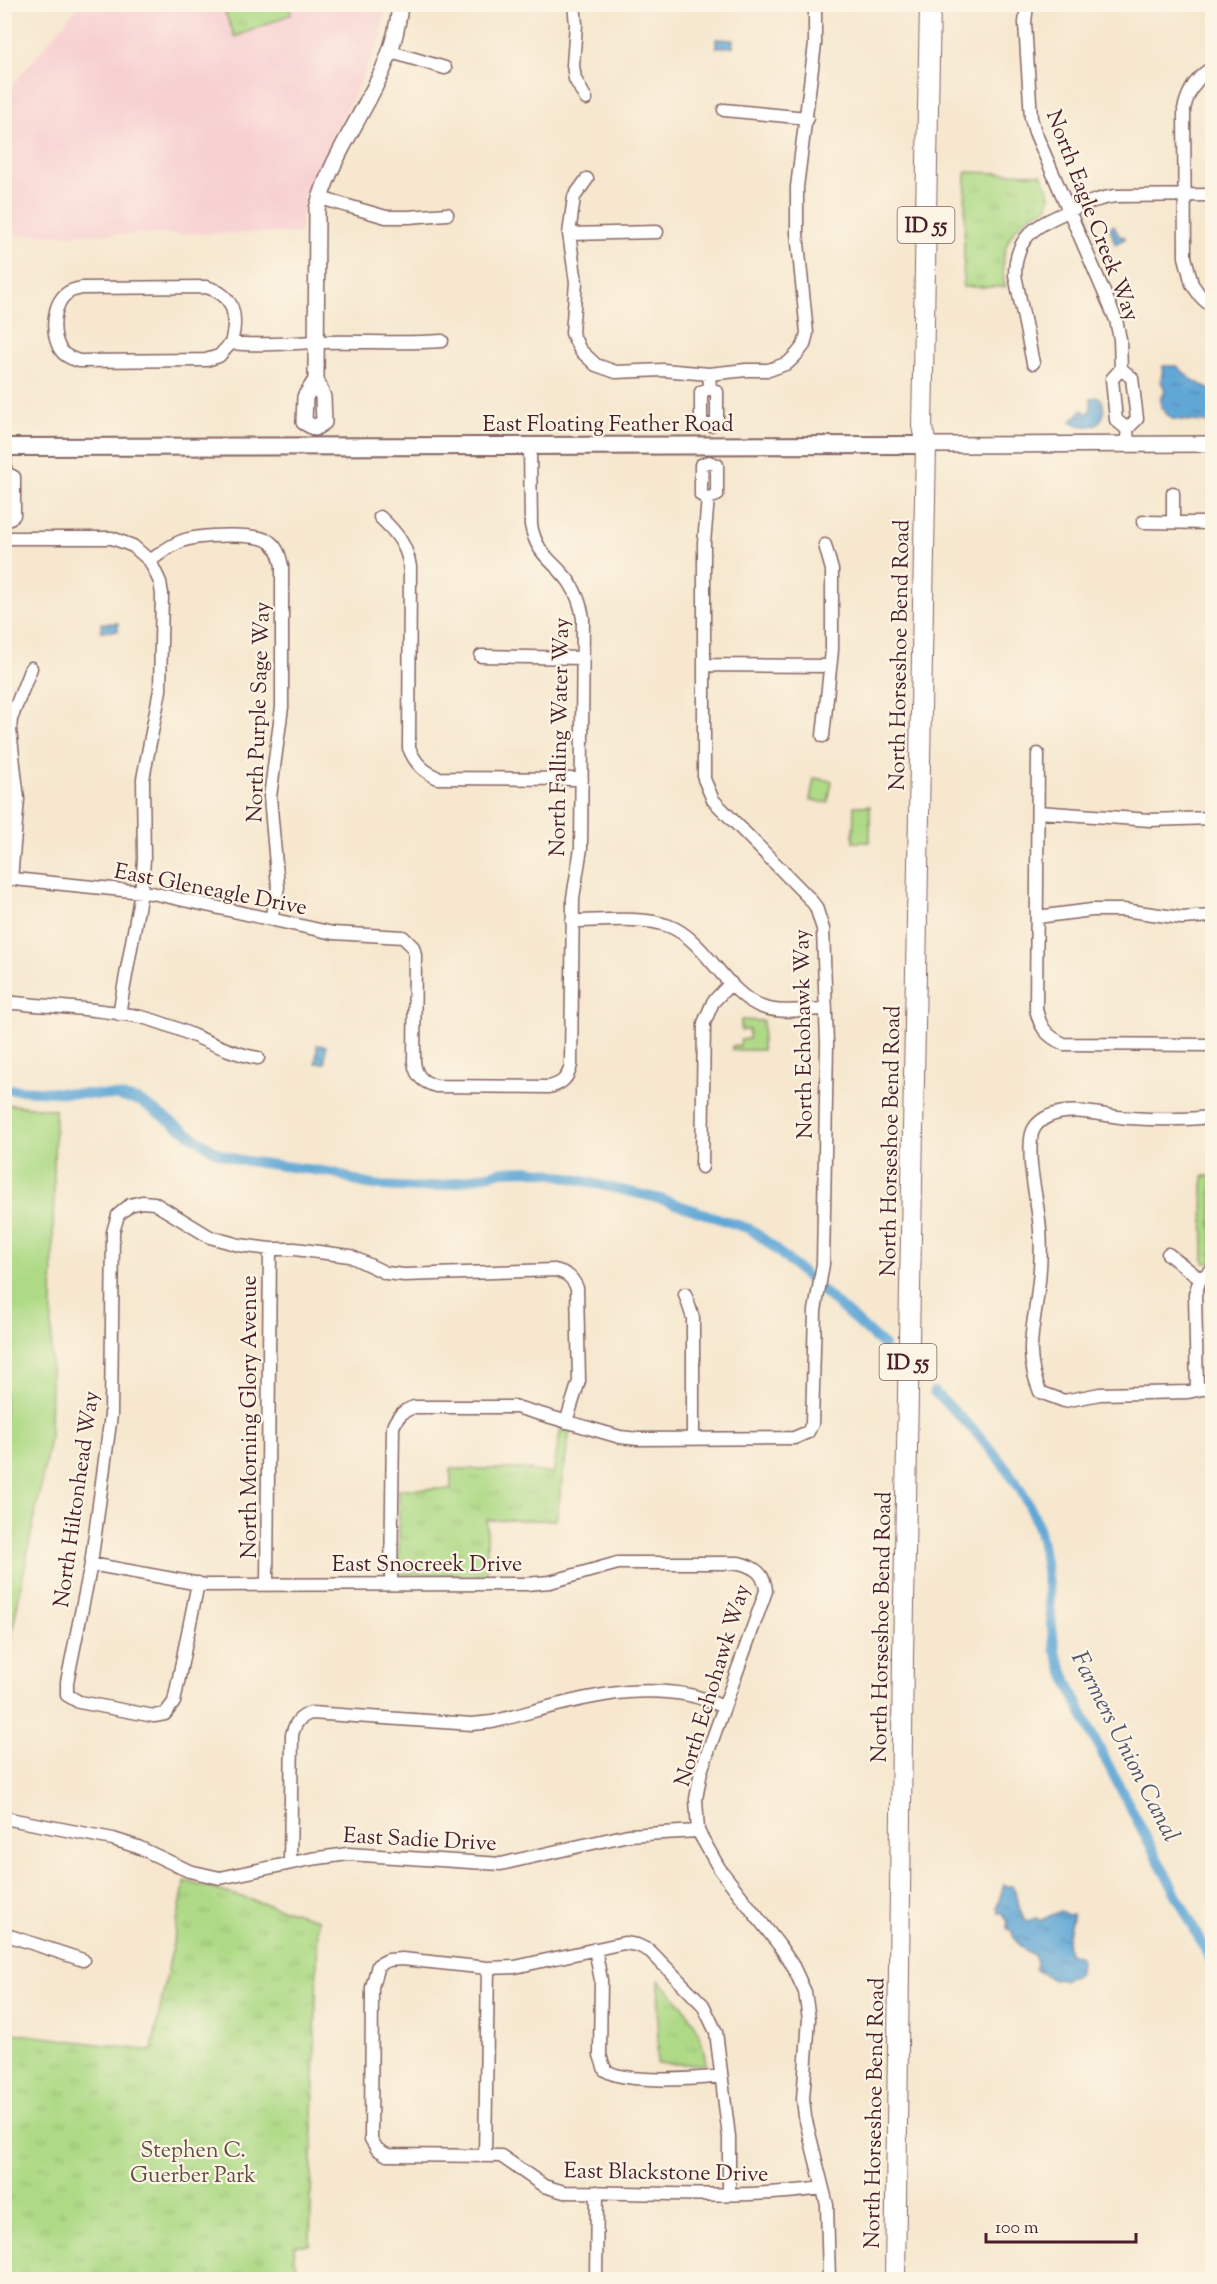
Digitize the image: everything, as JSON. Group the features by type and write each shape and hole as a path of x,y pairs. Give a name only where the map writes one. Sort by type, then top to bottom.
{"highway":[{"name":"North Horseshoe Bend Road","path":"895,2280 903,1634 926,445 922,426 930,4"}],"main road":[{"name":"East Floating Feather Road","path":"5,447 926,445"}],"street":[{"path":"315,446 315,428 324,422 323,397 316,380 316,220 320,198 391,51 400,4"},
{"path":"574,4 576,24 574,79 586,99"},
{"path":"587,179 574,197 569,234 576,282 572,333 580,350 596,365 616,372 663,369 710,374 769,370 788,363 804,345 807,333 796,210 815,44 815,4"},
{"name":"North Eagle Creek Way","path":"1027,4 1025,23 1035,132 1116,320 1122,369 1132,378 1137,419 1128,437 1116,420 1112,379 1122,369"},
{"path":"391,51 445,68"},
{"path":"1212,69 1196,81 1188,95 1184,109 1187,269 1192,284 1212,307"},
{"path":"724,110 807,118"},
{"path":"1033,363 1015,275 1015,262 1018,249 1034,228 1099,198 1212,195"},
{"path":"320,198 386,217 409,218 447,214"},
{"path":"569,234 657,232"},
{"path":"206,287 219,291 229,299 233,310 234,331 231,342 219,356 206,360 79,361 68,357 60,349 56,336 55,314 59,302 69,292 82,288 206,287"},
{"path":"231,342 258,346 316,342 442,341"},
{"name":"North Echohawk Way","path":"693,1439 794,1438 808,1432 813,1417 815,1311 823,1264 826,1009 823,929 816,908 713,800 703,768 704,543 708,498 701,495 701,465 709,462 710,425 701,423 701,392 710,388 710,374"},
{"name":"East Floating Feather Road","path":"926,445 1128,437 1212,444"},
{"name":"North Falling Water Way","path":"420,1079 436,1086 549,1087 558,1085 564,1080 571,1065 573,898 581,848 584,618 580,602 569,582 543,555 533,537 530,446"},
{"path":"5,447 5,472 14,477 14,515 5,521 5,538 112,538 133,546 150,561 160,582 162,594 161,678 143,779 144,860 141,892 119,1014"},
{"path":"1173,493 1173,522"},
{"path":"380,518 398,533 408,557 409,748 413,759 420,767 438,778 582,779"},
{"path":"1143,522 1212,523"},
{"name":"North Purple Sage Way","path":"150,561 178,542 189,538 255,536 273,543 279,553 282,566 282,707 271,786 271,809 278,875 278,887 271,919"},
{"path":"823,736 830,666 832,570 825,545"},
{"path":"481,656 584,657"},
{"path":"704,665 830,666"},
{"path":"8,878 18,799 10,730 11,719 31,668"},
{"path":"1038,754 1036,1009 1040,1023 1046,1033 1064,1044 1212,1045"},
{"path":"1038,812 1150,820 1212,818"},
{"name":"East Gleneagle Drive","path":"8,878 141,892 333,933 395,936 409,942 415,955 414,1062 415,1071 420,1079"},
{"path":"1037,918 1092,910 1123,910 1182,918 1212,916"},
{"path":"572,921 644,922 668,926 688,938 751,1002 774,1010 826,1009"},
{"path":"702,1167 705,1023 713,1002 731,982"},
{"path":"4,1002 119,1014 164,1024 230,1052 258,1058"},
{"path":"1212,1117 1147,1119 1088,1112 1060,1112 1038,1122 1031,1138 1032,1171 1040,1229 1041,1270 1030,1341 1033,1374 1040,1392 1064,1401 1100,1394 1197,1390 1212,1387"},
{"name":"North Hiltonhead Way","path":"198,1583 174,1702 165,1714 154,1716 79,1702 67,1695 67,1682 91,1564 111,1415 113,1232 118,1215 130,1206 142,1202 154,1203 210,1237 239,1245 270,1249"},
{"path":"270,1249 296,1248 350,1256 386,1273 404,1275 555,1270 564,1272 573,1278 577,1288 579,1381 566,1422"},
{"name":"North Morning Glory Avenue","path":"267,1584 270,1249"},
{"path":"1168,1254 1200,1279"},
{"path":"1197,1390 1195,1294 1200,1279 1212,1270"},
{"path":"391,1584 393,1427 399,1414 414,1407 516,1407 620,1437 693,1439 693,1318 684,1294"},
{"name":"East Snocreek Drive","path":"91,1564 198,1583 267,1584 526,1584 550,1582 618,1563 739,1563 751,1566 760,1573"},
{"name":"North Echohawk Way","path":"760,1573 765,1582 766,1591 701,1771 696,1799 698,1831 719,1868 789,1959 805,1992 809,2019 803,2099 805,2117 826,2205 829,2280"},
{"path":"290,1863 292,1736 298,1720 311,1713 472,1724 492,1722 612,1692 669,1692 691,1695 724,1707"},
{"name":"East Sadie Drive","path":"4,1818 113,1839 138,1847 189,1870 220,1878 328,1856 354,1854 501,1864 628,1835 698,1831"},
{"path":"4,1934 82,1960"},
{"path":"485,2155 488,1968 514,1967 624,1943 637,1945 650,1951 703,2005 716,2032 729,2138 729,2194"},
{"path":"594,1949 601,1980 600,2055 605,2070 620,2078 699,2079 721,2076"},
{"name":"East Blackstone Drive","path":"488,1968 402,1959 388,1960 378,1965 372,1987 371,2139 377,2149 387,2155 501,2156 553,2190 729,2194 785,2193 822,2188"},
{"path":"596,2280 597,2192"}],"shaded area":[{"path":"79,5 386,5 380,40 307,192 301,216 301,233 5,235 5,94"}],"green space":[{"path":"277,4 290,7 291,14 235,37 222,5"},
{"path":"966,172 1041,174 1048,190 1050,198 1047,207 1019,225 1005,249 1003,268 1005,287 963,287"},
{"path":"814,778 832,781 828,803 810,800"},
{"path":"854,806 870,806 870,842 853,842"},
{"path":"741,1020 763,1021 762,1050 732,1050 732,1046 740,1046 741,1040 749,1039 749,1030 741,1030"},
{"path":"5,1104 55,1110 50,1438 9,1648 6,1679 4,1679"},
{"path":"1203,1176 1212,1176 1212,1263 1204,1263"},
{"path":"561,1427 570,1430 556,1520 487,1520 487,1575 404,1574 399,1571 399,1489 451,1489 451,1469 522,1469 553,1474"},
{"name":"Stephen C. Guerber Park","path":"185,1881 318,1919 310,2245 295,2245 294,2259 303,2279 5,2279 5,2032 152,2051"},
{"path":"659,1980 691,2017 704,2050 706,2064 657,2064"}],"water":[{"path":"716,39 733,40 733,47 716,47"},
{"path":"1114,225 1119,236 1125,237 1115,244 1110,228"},
{"path":"1163,366 1177,366 1191,379 1212,391 1212,423 1172,419 1161,408 1161,397 1165,390 1161,381"},
{"path":"1098,397 1102,400 1104,412 1101,420 1089,426 1071,421 1082,410 1088,414 1091,409 1091,398"},
{"path":"101,623 118,623 118,631 101,631"},
{"path":"317,1045 326,1046 325,1063 316,1063"},
{"path":"1004,1884 1014,1889 1020,1909 1027,1921 1037,1918 1039,1921 1060,1911 1068,1915 1072,1914 1073,1919 1067,1939 1069,1953 1080,1957 1079,1973 1075,1977 1053,1980 1035,1969 1034,1955 1017,1942 1011,1930 1007,1929 1009,1921 1003,1913 999,1913 997,1907"}],"waterway":[{"name":"Farmers Union Canal","path":"4,1089 118,1096 140,1101 218,1153 239,1160 335,1173 362,1183 419,1188 446,1185 503,1171 526,1170 549,1173 661,1199 750,1229 884,1346"},
{"name":"Farmers Union Canal","path":"934,1392 965,1421 996,1456 1010,1474 1032,1512 1039,1531 1045,1561 1055,1651 1093,1736 1212,1963"}]}
